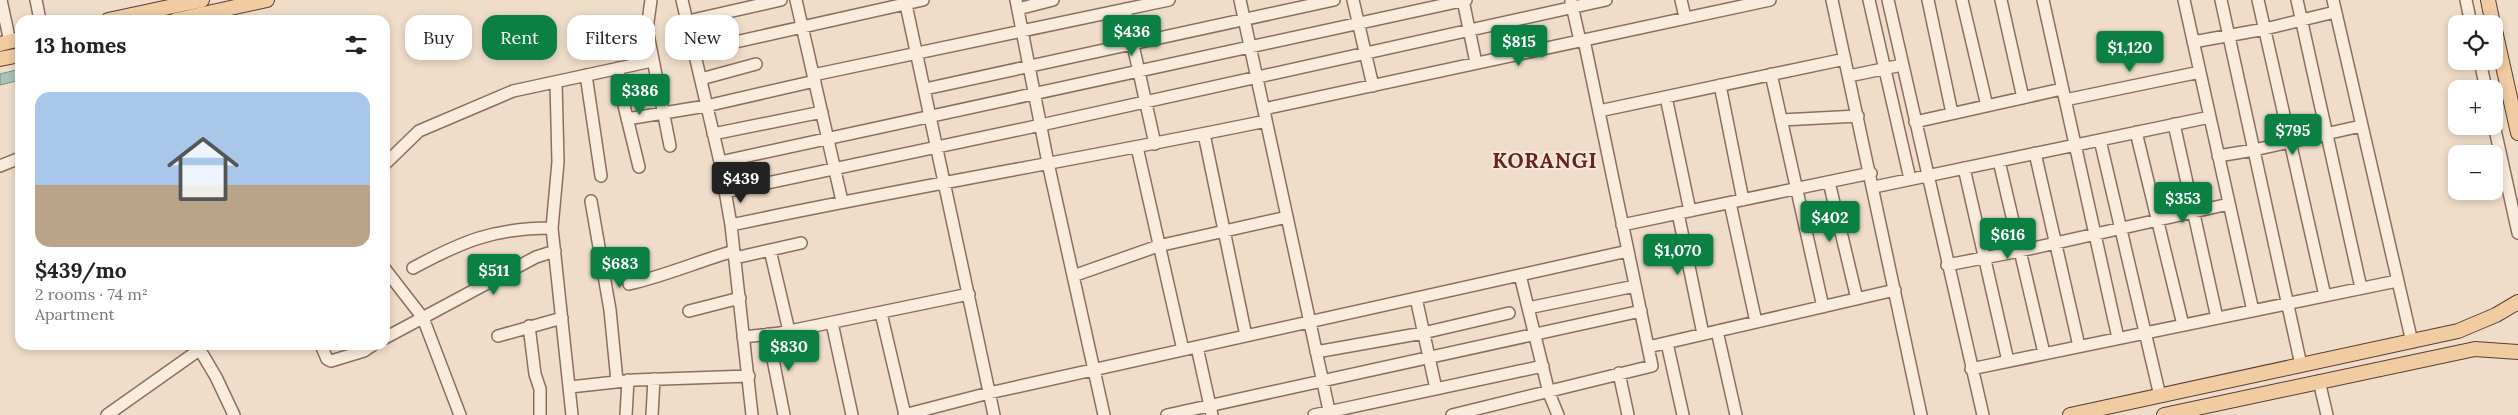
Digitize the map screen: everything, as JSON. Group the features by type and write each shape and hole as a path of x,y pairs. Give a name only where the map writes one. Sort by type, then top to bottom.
{"main road":[{"path":"123,15 153,5 202,0"},
{"path":"199,15 267,0"},
{"path":"2488,0 2492,15"},
{"path":"0,59 15,56"},
{"path":"2503,66 2518,133"},
{"path":"2070,415 2470,328 2518,302"},
{"path":"2164,415 2475,350 2518,352"}],"street":[{"path":"1,0 10,42"},
{"path":"36,0 39,15"},
{"path":"651,0 647,29 670,146"},
{"path":"682,0 686,15"},
{"path":"715,15 781,0"},
{"path":"796,0 842,201"},
{"path":"739,41 905,2 923,0"},
{"path":"1053,0 1017,4 1048,163 1104,415"},
{"path":"628,119 706,106 917,53 1169,0"},
{"path":"1240,0 1329,413"},
{"path":"924,89 1334,0"},
{"path":"1353,0 1373,86"},
{"path":"720,162 1464,0 1476,64"},
{"path":"725,192 835,170 1469,31 1572,4 1606,0"},
{"path":"1681,0 1685,18"},
{"path":"1264,109 1770,0"},
{"path":"1832,0 1874,187 1921,415"},
{"path":"1869,0 1910,180"},
{"path":"1888,0 1926,176 1983,415"},
{"path":"1928,0 1952,114"},
{"path":"1962,0 1986,106"},
{"path":"2001,0 2023,98"},
{"path":"2043,0 2118,338"},
{"path":"2184,0 2253,311"},
{"path":"2221,0 2301,365"},
{"path":"2258,0 2325,296"},
{"path":"2296,0 2361,288"},
{"path":"2333,0 2412,342"},
{"path":"2466,0 2469,15"},
{"path":"905,2 946,181 994,415"},
{"path":"1452,415 1549,393 1562,386 1652,366 1599,111 1572,4"},
{"path":"1125,9 1155,144"},
{"path":"2193,42 2228,34 2265,29 2335,12"},
{"path":"1599,111 1845,59"},
{"path":"697,60 720,162 731,225 752,415"},
{"path":"390,159 419,131 513,91 652,61"},
{"path":"701,79 756,64"},
{"path":"1849,76 1902,65"},
{"path":"618,68 639,167"},
{"path":"1915,122 2023,98 2064,95 2200,72"},
{"path":"1771,74 1823,307"},
{"path":"586,75 601,176"},
{"path":"556,82 558,162 552,228 572,415"},
{"path":"1720,85 1743,200"},
{"path":"1666,97 1690,210"},
{"path":"713,134 822,112"},
{"path":"1782,120 1858,116"},
{"path":"1874,187 2210,117"},
{"path":"731,225 842,201 1155,144 1266,121"},
{"path":"2174,124 2218,318"},
{"path":"2218,156 2327,135 2361,126"},
{"path":"2136,132 2183,325"},
{"path":"1204,134 1246,336"},
{"path":"2496,135 2518,232"},
{"path":"2100,140 2160,396"},
{"path":"1137,147 1182,350"},
{"path":"2035,153 2079,346"},
{"path":"0,166 15,160"},
{"path":"1999,161 2044,353"},
{"path":"1964,168 2008,361"},
{"path":"1622,225 1870,173"},
{"path":"1828,182 1857,299"},
{"path":"591,201 623,381 626,415"},
{"path":"1730,202 1756,322"},
{"path":"1947,265 2020,251 2120,228 2157,222 2229,204"},
{"path":"1678,213 1703,334"},
{"path":"1073,276 1158,246 1287,217"},
{"path":"413,268 472,239 521,228 552,228"},
{"path":"629,284 650,280 694,262 735,254 770,250 800,243"},
{"path":"770,250 789,331"},
{"path":"390,335 536,257 554,251"},
{"path":"881,313 905,415 989,393 1628,251"},
{"path":"390,275 423,318 460,415"},
{"path":"1520,275 1549,393 1558,415"},
{"path":"1971,369 2397,281"},
{"path":"1528,308 1636,286"},
{"path":"1648,347 1895,290"},
{"path":"743,337 832,323 969,294"},
{"path":"689,311 740,298"},
{"path":"1416,298 1436,389"},
{"path":"1167,415 1211,410 1322,381 1641,311"},
{"path":"1316,352 1423,333 1509,313"},
{"path":"498,336 562,318"},
{"path":"832,323 852,415"},
{"path":"529,326 540,389 540,415"},
{"path":"1717,331 1736,415"},
{"path":"768,334 784,415"},
{"path":"1667,342 1683,415"},
{"path":"1197,347 1211,410"},
{"path":"107,415 194,350"},
{"path":"200,350 216,377 234,415"},
{"path":"323,350 327,359 331,361 366,350"},
{"path":"1314,415 1543,366"},
{"path":"1619,373 1628,415"},
{"path":"570,387 654,379 749,376"},
{"path":"652,415 654,379"},
{"path":"2320,381 2327,415"}],"shaded area":[{"path":"15,70 15,81 0,85 0,74"}],"district":[{"name":"KORANGI","path":"1545,160"}]}
